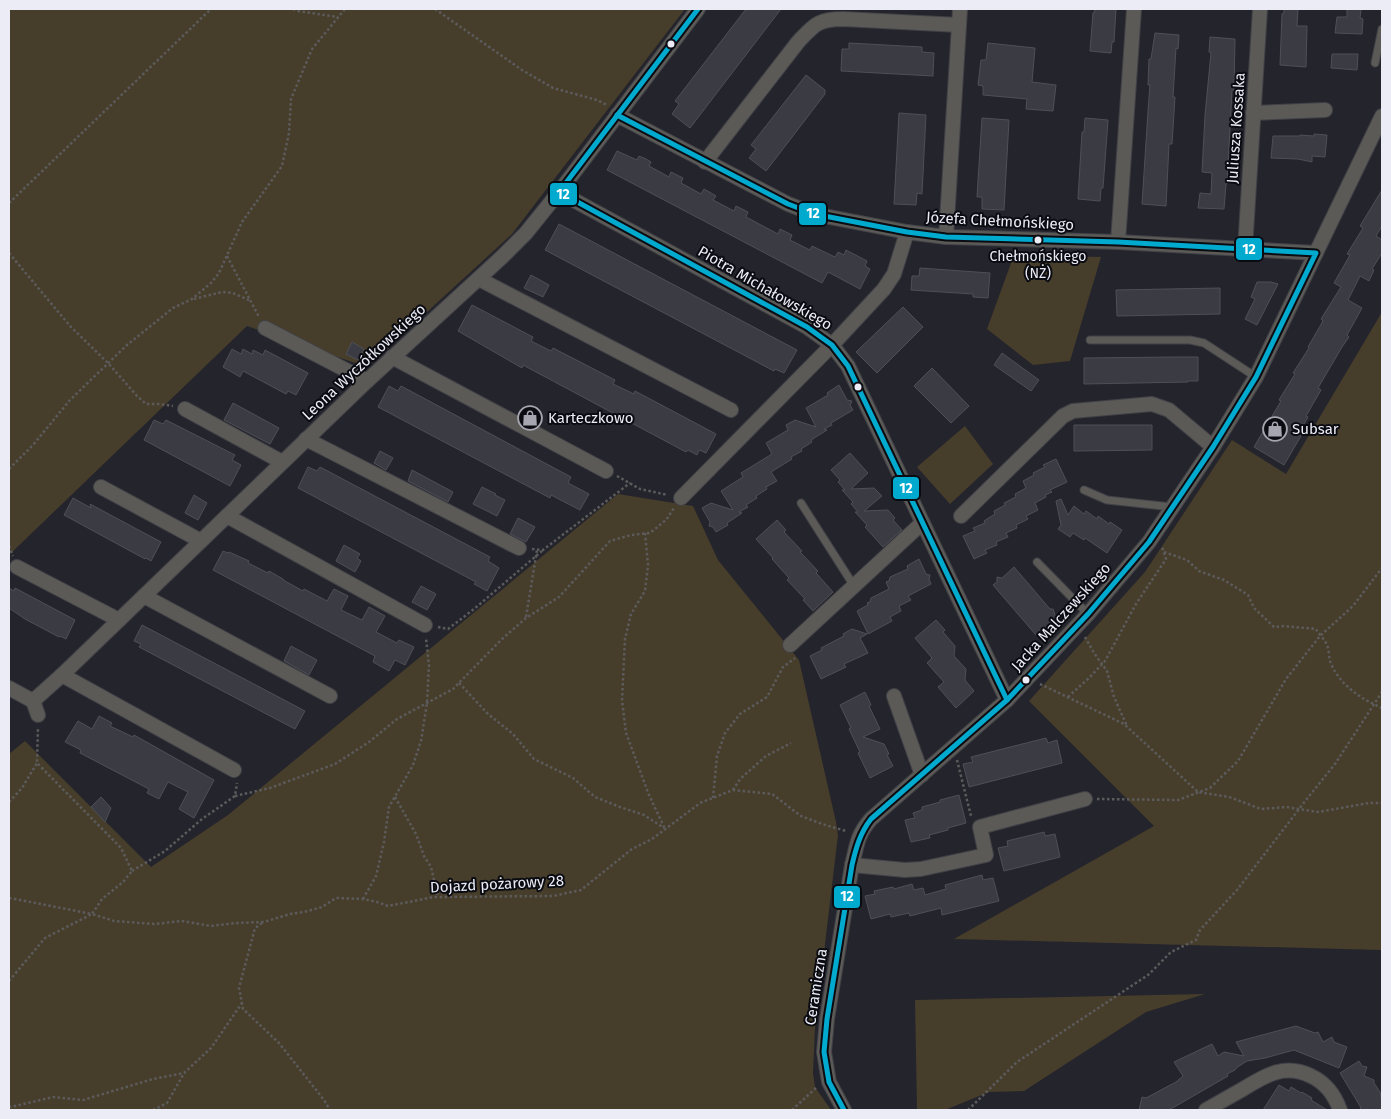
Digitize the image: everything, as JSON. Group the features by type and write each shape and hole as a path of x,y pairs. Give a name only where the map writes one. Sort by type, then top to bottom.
{"street":[{"name":"Leona Wyczółkowskiego","path":"33,701 392,357 526,233 698,9"},
{"path":"946,238 960,9"},
{"path":"1118,242 1134,9"},
{"name":"Juliusza Kossaka","path":"1245,249 1260,9"},
{"path":"705,162 798,42 820,22 843,18 959,25"},
{"path":"1253,113 1324,110"},
{"name":"Józefa Chełmońskiego","path":"618,113 705,162 788,204 814,214 946,238 1118,242 1316,253"},
{"name":"Jacka Malczewskiego","path":"852,865 860,834 871,819 1007,700 1083,620 1149,542 1256,377 1382,116"},
{"name":"Piotra Michałowskiego","path":"559,192 807,327 832,345 848,366 1007,700"},
{"path":"681,498 884,290 894,274 907,232"},
{"path":"479,278 731,410"},
{"path":"265,328 367,381"},
{"path":"392,357 606,471"},
{"path":"961,516 1063,416 1073,411 1152,404 1169,410 1213,446"},
{"path":"185,409 282,462"},
{"path":"306,439 519,548"},
{"path":"101,487 201,541"},
{"path":"227,516 424,624"},
{"path":"795,650 854,586 922,523"},
{"path":"17,567 119,620"},
{"path":"144,596 330,696"},
{"path":"62,675 234,770"},
{"path":"9,688 33,701 38,716"},
{"path":"894,696 922,776"},
{"path":"852,865 905,870 921,869 986,855 980,827 1085,799"},
{"name":"Ceramiczna","path":"844,1110 829,1082 824,1052 827,1019 852,865"},
{"path":"1206,1110 1266,1076 1280,1071 1292,1070 1304,1072 1321,1082 1333,1095 1340,1110"}],"lane":[{"path":"1375,63 1382,29"},
{"path":"1090,340 1190,340 1204,343 1256,377"},
{"path":"1084,490 1107,500 1172,507"},
{"path":"802,503 854,586"},
{"path":"1037,562 1083,620"}],"path":[{"path":"9,203 211,9"},
{"path":"293,9 338,17"},
{"path":"192,299 219,274 242,222 282,166 289,133 291,99 312,49 345,9"},
{"path":"435,9 522,70 553,88 597,100 618,113"},
{"path":"9,253 70,326 146,404 159,404 185,409"},
{"path":"227,256 265,328"},
{"path":"9,469 33,445 70,400 127,345 173,308 192,299 222,292 233,293 252,302"},
{"path":"9,981 45,938 92,914 102,899 123,882 132,871 165,851 202,819 235,796 270,788 335,764 369,742 396,719 453,689 502,639 526,618 559,596 610,541 650,533 666,520 681,498 640,489 606,471"},
{"path":"363,899 376,876 384,842 389,807 413,766 421,741 427,703 429,665 424,624 448,629 543,550 630,483"},
{"path":"1068,697 1102,664 1136,604 1166,558 1156,531"},
{"path":"645,533 648,565 645,591 631,614 624,639 622,700 626,733 649,795 665,829"},
{"path":"519,548 543,550"},
{"path":"526,618 537,550"},
{"path":"1164,552 1187,560 1199,571 1224,580 1248,595 1254,608 1274,627 1316,629 1327,644 1330,661 1344,684 1357,695 1382,708"},
{"path":"1085,799 1178,800 1210,788 1238,761 1286,678 1320,636 1354,606 1382,568"},
{"path":"1083,620 1094,653 1107,671 1114,697 1128,728"},
{"path":"713,798 717,756 725,732 740,714 767,697 783,667 795,650"},
{"path":"1027,679 1124,724 1198,792 1229,797 1261,809 1286,807 1318,812 1369,803 1382,803"},
{"path":"459,683 488,714 512,734 534,759 573,778 595,796 644,815 665,829"},
{"path":"968,1110 1017,1062 1148,975 1171,952 1196,940 1200,930 1237,890 1335,764 1382,692"},
{"path":"9,802 22,788 37,763 38,716"},
{"path":"733,790 740,779 766,756 791,743"},
{"path":"954,747 974,823 980,827"},
{"path":"37,763 121,848 132,871"},
{"path":"234,770 238,784 235,796"},
{"name":"Dojazd pożarowy 28","path":"9,898 114,920 154,924 182,921 210,926 264,922 322,907 336,898 363,899 388,906 438,897 553,896 581,890 632,849 652,839 700,803 733,790 772,794 801,816 822,824 860,834"},
{"path":"395,797 416,834 424,856 431,867 438,897"},
{"path":"264,922 255,928 239,988 243,1009 279,1043 330,1110"},
{"path":"153,1110 167,1103 184,1074 211,1048 242,1003"},
{"path":"9,1106 12,1107 52,1097 83,1100 153,1079 184,1074"},
{"path":"792,1110 828,1077"}],"shaded area":[{"path":"9,9 685,9 512,234 367,367 247,326 9,555"},
{"path":"1014,255 1101,257 1070,361 1033,365 987,329"},
{"path":"1382,312 1382,950 954,939 1154,826 1029,701 1145,572 1232,440 1286,474"},
{"path":"965,426 993,464 950,504 917,467"},
{"path":"618,494 693,506 718,560 799,660 838,835 815,1028 813,1073 815,1087 831,1110 9,1110 9,754 25,741 151,867 228,815"},
{"path":"1205,994 1146,1012 1024,1091 989,1092 945,1110 917,1110 915,1000"}],"building":[{"path":"746,9 781,9 690,128 672,114 679,104 675,101"},
{"path":"1095,9 1116,9 1114,42 1112,42 1111,53 1090,51 1093,13"},
{"path":"1284,9 1298,9 1297,26 1307,26 1306,67 1280,65 1282,14"},
{"path":"1347,9 1361,9 1360,18 1363,19 1362,34 1335,33 1337,17 1347,17"},
{"path":"1155,33 1179,35 1178,49 1176,48 1173,97 1175,97 1172,144 1169,144 1166,206 1142,204 1150,85 1148,85 1149,59 1151,59"},
{"path":"1210,37 1235,39 1234,90 1232,90 1224,209 1198,208 1200,193 1211,194 1212,173 1202,172 1211,53 1209,52"},
{"path":"849,43 922,47 922,52 934,53 933,76 841,71 842,49 849,49"},
{"path":"988,43 1035,48 1032,82 1056,85 1053,111 1026,109 1027,99 983,95 983,86 978,85 981,60 986,60"},
{"path":"1332,54 1358,54 1357,70 1331,68"},
{"path":"806,75 825,90 825,94 766,171 749,158 756,149 751,145"},
{"path":"899,113 926,115 922,194 917,193 916,205 894,204"},
{"path":"982,118 1009,120 1004,210 982,209 982,197 977,197"},
{"path":"1085,118 1108,120 1103,188 1101,188 1100,201 1078,199 1082,132 1084,132"},
{"path":"1314,134 1327,135 1325,157 1312,156 1312,162 1298,159 1271,158 1273,136 1314,136"},
{"path":"617,151 637,160 639,156 646,159 651,162 649,166 669,177 671,172 683,178 681,183 701,194 704,189 716,196 713,200 734,211 736,206 748,212 746,217 778,234 780,229 792,235 790,240 810,250 812,246 835,257 838,252 844,255 846,250 867,261 865,266 870,269 860,289 828,272 822,283 607,170"},
{"path":"1382,190 1382,226 1376,236 1382,240 1382,253 1372,269 1374,270 1369,281 1360,276 1348,300 1362,308 1347,335 1349,337 1318,388 1321,390 1298,434 1301,436 1284,465 1254,447 1281,401 1279,400 1295,374 1293,373 1309,348 1323,321 1321,319 1341,287 1334,283 1350,255 1347,254 1363,228 1360,226"},
{"path":"559,224 797,350 784,373 775,369 774,371 545,250"},
{"path":"920,268 990,273 988,298 973,297 973,294 911,290 912,276 919,276"},
{"path":"531,275 549,285 543,297 524,288"},
{"path":"1257,282 1278,284 1257,325 1245,319 1255,299 1251,297"},
{"path":"1220,288 1220,314 1117,316 1116,290"},
{"path":"472,305 533,337 531,341 551,351 553,348 615,380 613,384 634,394 635,391 716,434 706,453 699,450 697,455 688,450 686,452 523,365 522,368 458,331"},
{"path":"903,307 923,327 877,373 856,352"},
{"path":"352,342 364,349 358,360 346,354"},
{"path":"232,349 241,354 243,349 252,354 253,350 263,355 265,350 308,373 296,395 288,391 286,394 243,371 240,377 223,367"},
{"path":"1002,353 1039,380 1031,391 994,365"},
{"path":"1198,357 1198,381 1084,384 1084,358"},
{"path":"932,368 969,406 951,423 914,386"},
{"path":"839,385 847,400 852,401 850,405 853,410 831,423 832,425 824,429 827,430 811,440 812,442 801,449 802,451 771,472 777,481 766,487 767,489 756,496 757,498 746,505 748,507 739,512 742,513 727,523 728,525 716,532 713,527 709,526 710,522 702,508 711,503 733,510 721,491 743,477 741,473 772,454 766,443 788,430 786,425 795,420 816,427 806,408 828,395 827,393"},
{"path":"389,386 398,391 401,386 571,477 568,483 589,494 580,510 551,495 550,498 378,407"},
{"path":"233,403 279,428 270,444 224,420"},
{"path":"154,420 163,424 166,420 235,455 232,460 241,465 230,486 144,440"},
{"path":"1074,425 1152,425 1152,450 1074,451"},
{"path":"380,451 393,458 386,470 374,463"},
{"path":"850,453 868,473 851,489 874,488 882,496 864,511 888,510 895,518 893,520 902,530 883,547 865,527 867,525 855,512 858,512 851,504 853,502 842,490 845,490 838,482 840,480 831,470"},
{"path":"1056,459 1067,482 1050,490 1052,492 1035,503 1038,510 1026,516 1028,519 1016,525 1017,528 1006,533 1008,537 996,542 997,545 985,550 987,553 974,559 963,536 975,531 973,528 985,523 984,521 995,514 994,511 1016,497 1015,494 1026,488 1023,481 1045,467 1043,465"},
{"path":"308,467 317,471 320,467 490,557 488,561 499,568 487,591 474,584 476,582 298,488"},
{"path":"412,470 453,492 448,502 408,481"},
{"path":"482,487 505,500 497,516 473,504"},
{"path":"194,495 207,503 198,520 185,513"},
{"path":"73,498 91,508 90,504 161,542 151,561 64,515"},
{"path":"1061,499 1068,515 1074,506 1084,514 1086,511 1097,519 1098,516 1122,530 1107,553 1085,538 1084,540 1073,533 1070,537 1058,529 1061,525 1056,501"},
{"path":"518,518 535,527 526,542 510,534"},
{"path":"777,520 786,530 784,532 802,551 800,552 818,571 816,573 833,592 813,611 803,600 805,599 787,580 789,578 756,539"},
{"path":"344,545 360,554 357,558 361,561 355,572 336,561"},
{"path":"223,551 249,561 248,563 268,573 269,571 303,591 304,589 327,601 334,589 348,596 341,610 362,620 369,607 385,616 376,632 397,643 399,640 414,647 405,665 395,660 389,671 373,662 375,656 213,570"},
{"path":"919,559 926,574 930,575 931,584 908,596 911,600 899,606 901,611 890,617 892,621 868,634 857,611 868,605 867,603 870,602 871,598 889,589 886,582 889,581 890,577 908,569 907,566"},
{"path":"1014,567 1050,609 1053,609 1056,618 1045,628 1045,632 1040,632 1036,635 993,585 997,582 997,577 1002,578"},
{"path":"421,586 436,594 427,610 412,602"},
{"path":"9,588 14,591 15,588 75,620 66,639 25,619 9,608"},
{"path":"936,620 955,646 954,656 966,669 965,680 974,691 956,708 938,687 944,682 927,663 932,658 915,638"},
{"path":"142,625 305,711 295,729 139,647 141,644 134,641"},
{"path":"852,629 867,634 860,638 868,653 844,664 846,667 821,679 810,656 844,636 843,634"},
{"path":"291,646 317,660 309,675 284,661"},
{"path":"865,692 871,705 869,706 880,729 863,737 884,744 893,766 870,778 858,753 860,752 849,729 851,728 840,705"},
{"path":"99,716 112,723 110,726 133,737 134,735 214,780 194,818 179,809 188,792 168,782 159,799 147,793 149,789 80,753 81,750 65,742 78,721 92,729"},
{"path":"1046,738 1048,743 1057,740 1062,763 969,787 963,764 973,762 971,757"},
{"path":"959,795 966,823 929,835 930,838 911,842 905,820 915,818 913,813 922,810 922,807"},
{"path":"101,797 111,808 105,822 91,807"},
{"path":"1044,832 1045,836 1055,834 1060,857 1004,871 998,848 1008,846 1007,841"},
{"path":"982,875 983,880 993,878 999,901 942,915 941,908 910,916 909,913 891,917 890,914 871,919 865,896 875,894 874,891 893,887 894,889 912,884 914,890 923,888 925,895 946,889 945,885"},
{"path":"1296,1026 1315,1033 1318,1032 1323,1042 1332,1037 1334,1042 1347,1047 1339,1068 1294,1050 1247,1061 1227,1074 1228,1076 1169,1110 1139,1110 1142,1097 1146,1098 1176,1082 1183,1076 1174,1062 1212,1044 1218,1056 1224,1052 1244,1056 1236,1042"},
{"path":"1359,1061 1362,1066 1367,1067 1364,1076 1374,1080 1380,1092 1382,1110 1361,1110 1340,1073"},
{"path":"1279,1085 1289,1091 1291,1087 1302,1092 1327,1110 1263,1110"}],"transit line":[{"name":"12","path":"698,9 559,192 807,327 832,345 848,366 1007,700"},
{"name":"12","path":"617,115 788,204 814,214 907,232 946,237 1118,242 1316,253 1256,377 1213,447 1149,542 1088,614 1007,700 871,819 861,835 852,865 827,1019 824,1052 829,1082 844,1110"}],"place":[{"name":"Chełmońskiego (NŻ)","path":"1038,240"},
{"name":"Karteczkowo","path":"530,418"},
{"name":"Subsar","path":"1275,429"}]}
